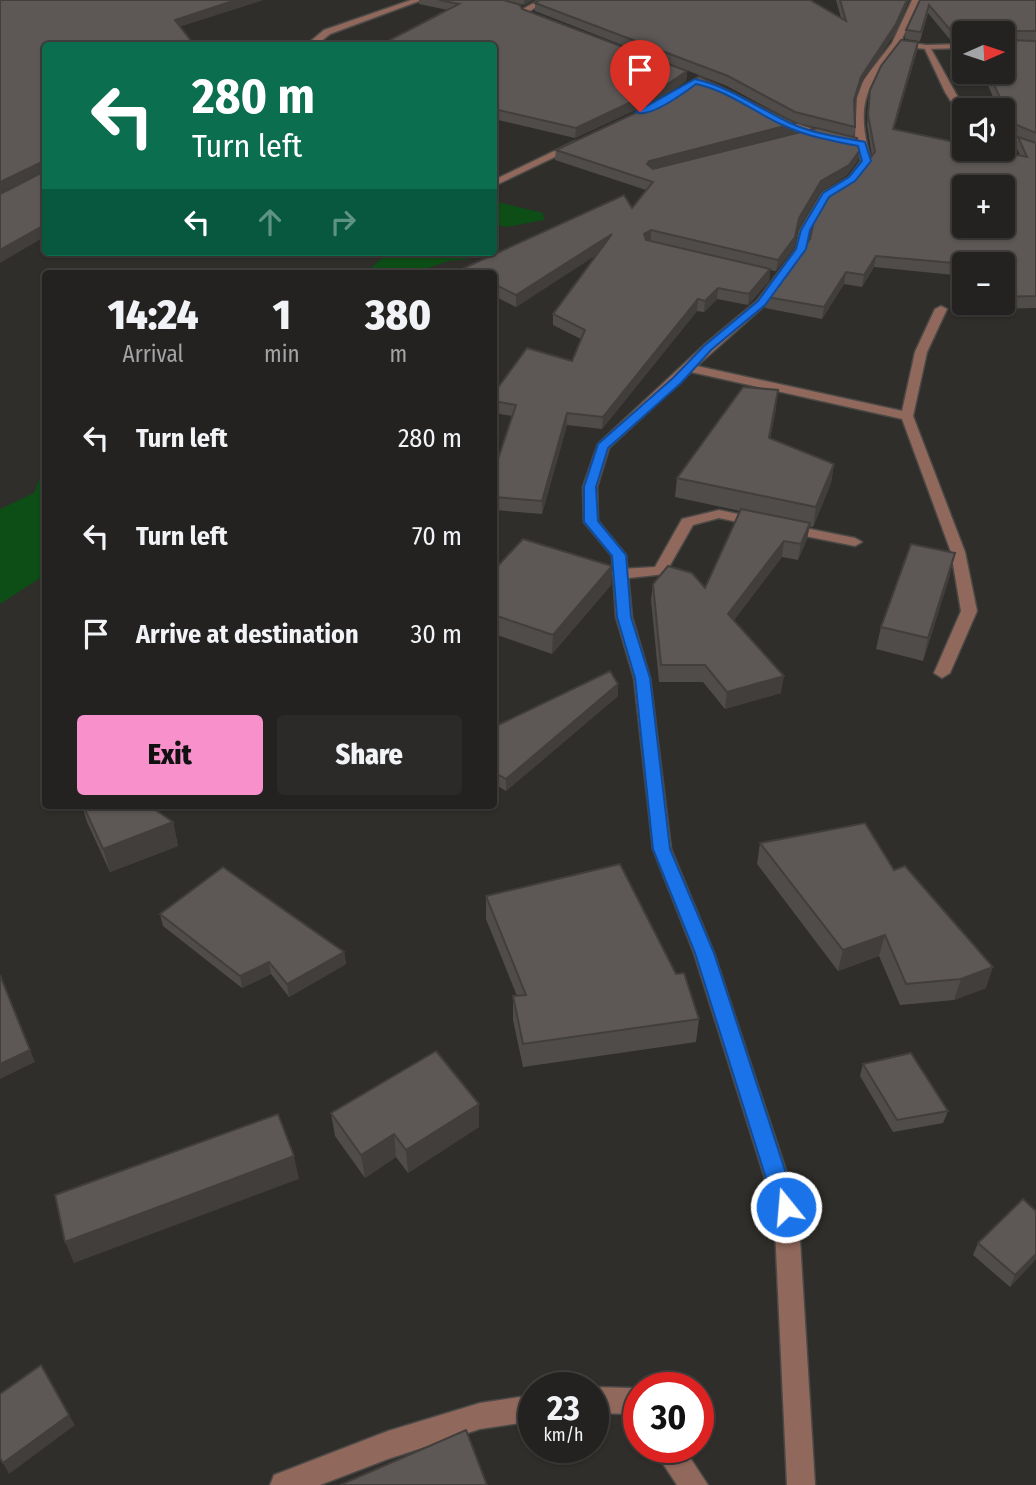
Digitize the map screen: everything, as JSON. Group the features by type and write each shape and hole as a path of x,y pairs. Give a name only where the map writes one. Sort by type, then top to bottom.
{"street":[{"path":"314,42 327,32 418,0"},
{"path":"514,7 528,12 544,0"},
{"path":"801,1485 786,1207 704,953 662,849 642,678 624,617 619,555 591,522 590,487 603,447 735,323 761,303 775,277 801,249 805,230 826,195 852,179 866,161 856,143 861,99 868,79 896,43 916,0"},
{"path":"896,43 926,47 952,46"},
{"path":"926,47 952,98"},
{"path":"765,113 811,134 839,139"},
{"path":"790,140 811,134"},
{"path":"497,182 585,140"},
{"path":"1015,141 1036,150"},
{"path":"941,309 921,352 907,416 958,552 969,611 942,673"},
{"path":"688,368 907,416"},
{"path":"620,574 660,571 687,522 719,514 855,542"},
{"path":"284,1485 388,1445 467,1420 518,1411"},
{"path":"678,1463 694,1485"}],"green space":[{"path":"497,202 543,213 544,220 506,227 497,225"},
{"path":"386,256 472,256 421,270 369,270"},
{"path":"42,473 42,577 0,604 0,509 34,493"}],"building":[{"path":"0,0 236,0 175,20 192,42 42,42 42,162 0,182"},
{"path":"439,0 504,0 687,71 663,87 576,128 497,110 497,42 388,41 459,4"},
{"path":"540,0 810,0 846,21 840,0 907,0 896,24 861,77 854,100 855,127 795,112 728,76 535,3"},
{"path":"920,0 1036,0 1036,31 1015,31 1015,21 952,21 952,32 929,5 921,32 906,30"},
{"path":"901,40 918,42 893,129 952,141 952,161 1015,161 1015,155 1027,157 1018,137 1036,143 1036,296 1015,297 1015,252 952,252 952,263 876,256 864,275 846,272 824,307 767,297 810,239 814,220 834,188 858,173 875,152 868,115 870,90 881,66"},
{"path":"1015,40 1036,41 1036,133 1015,124 1015,98 1000,98 994,84 1015,84"},
{"path":"699,76 796,123 649,161 647,164 653,169 817,128 857,138 860,150 849,165 821,181 799,218 795,237 778,260 651,230 644,234 646,240 770,269 749,294 718,288 705,301 698,299 603,417 567,413 542,501 497,497 497,462 516,405 497,402 497,389 527,348 572,361 585,330 553,314 612,234 516,295 497,286 497,270 462,269 490,256 497,256 497,253 624,195 632,208 653,182 556,150 672,96"},
{"path":"42,173 42,226 0,250 0,194"},
{"path":"743,387 778,390 769,438 834,464 816,507 677,478"},
{"path":"741,509 810,523 801,544 784,541 728,614 784,676 727,692 705,665 661,665 653,584 668,566 692,573 705,588"},
{"path":"523,539 612,566 553,635 497,616 497,567"},
{"path":"911,544 955,553 928,638 881,627"},
{"path":"610,671 618,684 506,779 497,774 497,726"},
{"path":"85,809 154,809 173,822 103,849"},
{"path":"865,823 894,870 905,866 993,967 961,979 906,984 885,935 843,950 760,843"},
{"path":"620,864 676,974 684,973 699,1019 523,1044 513,996 526,995 486,896"},
{"path":"223,867 344,952 287,984 269,962 240,976 160,914"},
{"path":"0,975 30,1050 0,1064"},
{"path":"436,1051 479,1104 406,1150 394,1134 361,1155 331,1113"},
{"path":"911,1053 948,1111 897,1120 863,1064"},
{"path":"278,1114 294,1156 65,1242 55,1195"},
{"path":"1023,1199 1036,1211 1036,1254 1015,1275 978,1243"},
{"path":"41,1365 69,1415 3,1463 0,1458 0,1394"},
{"path":"466,1430 487,1485 340,1485"}],"route":[{"path":"640,112 667,101 695,82 716,86 788,125 811,134 862,144 866,161 852,179 826,195 805,230 801,249 761,303 735,323 603,447 590,487 591,522 619,555 624,617 642,678 662,849 704,953 786,1207"}]}
